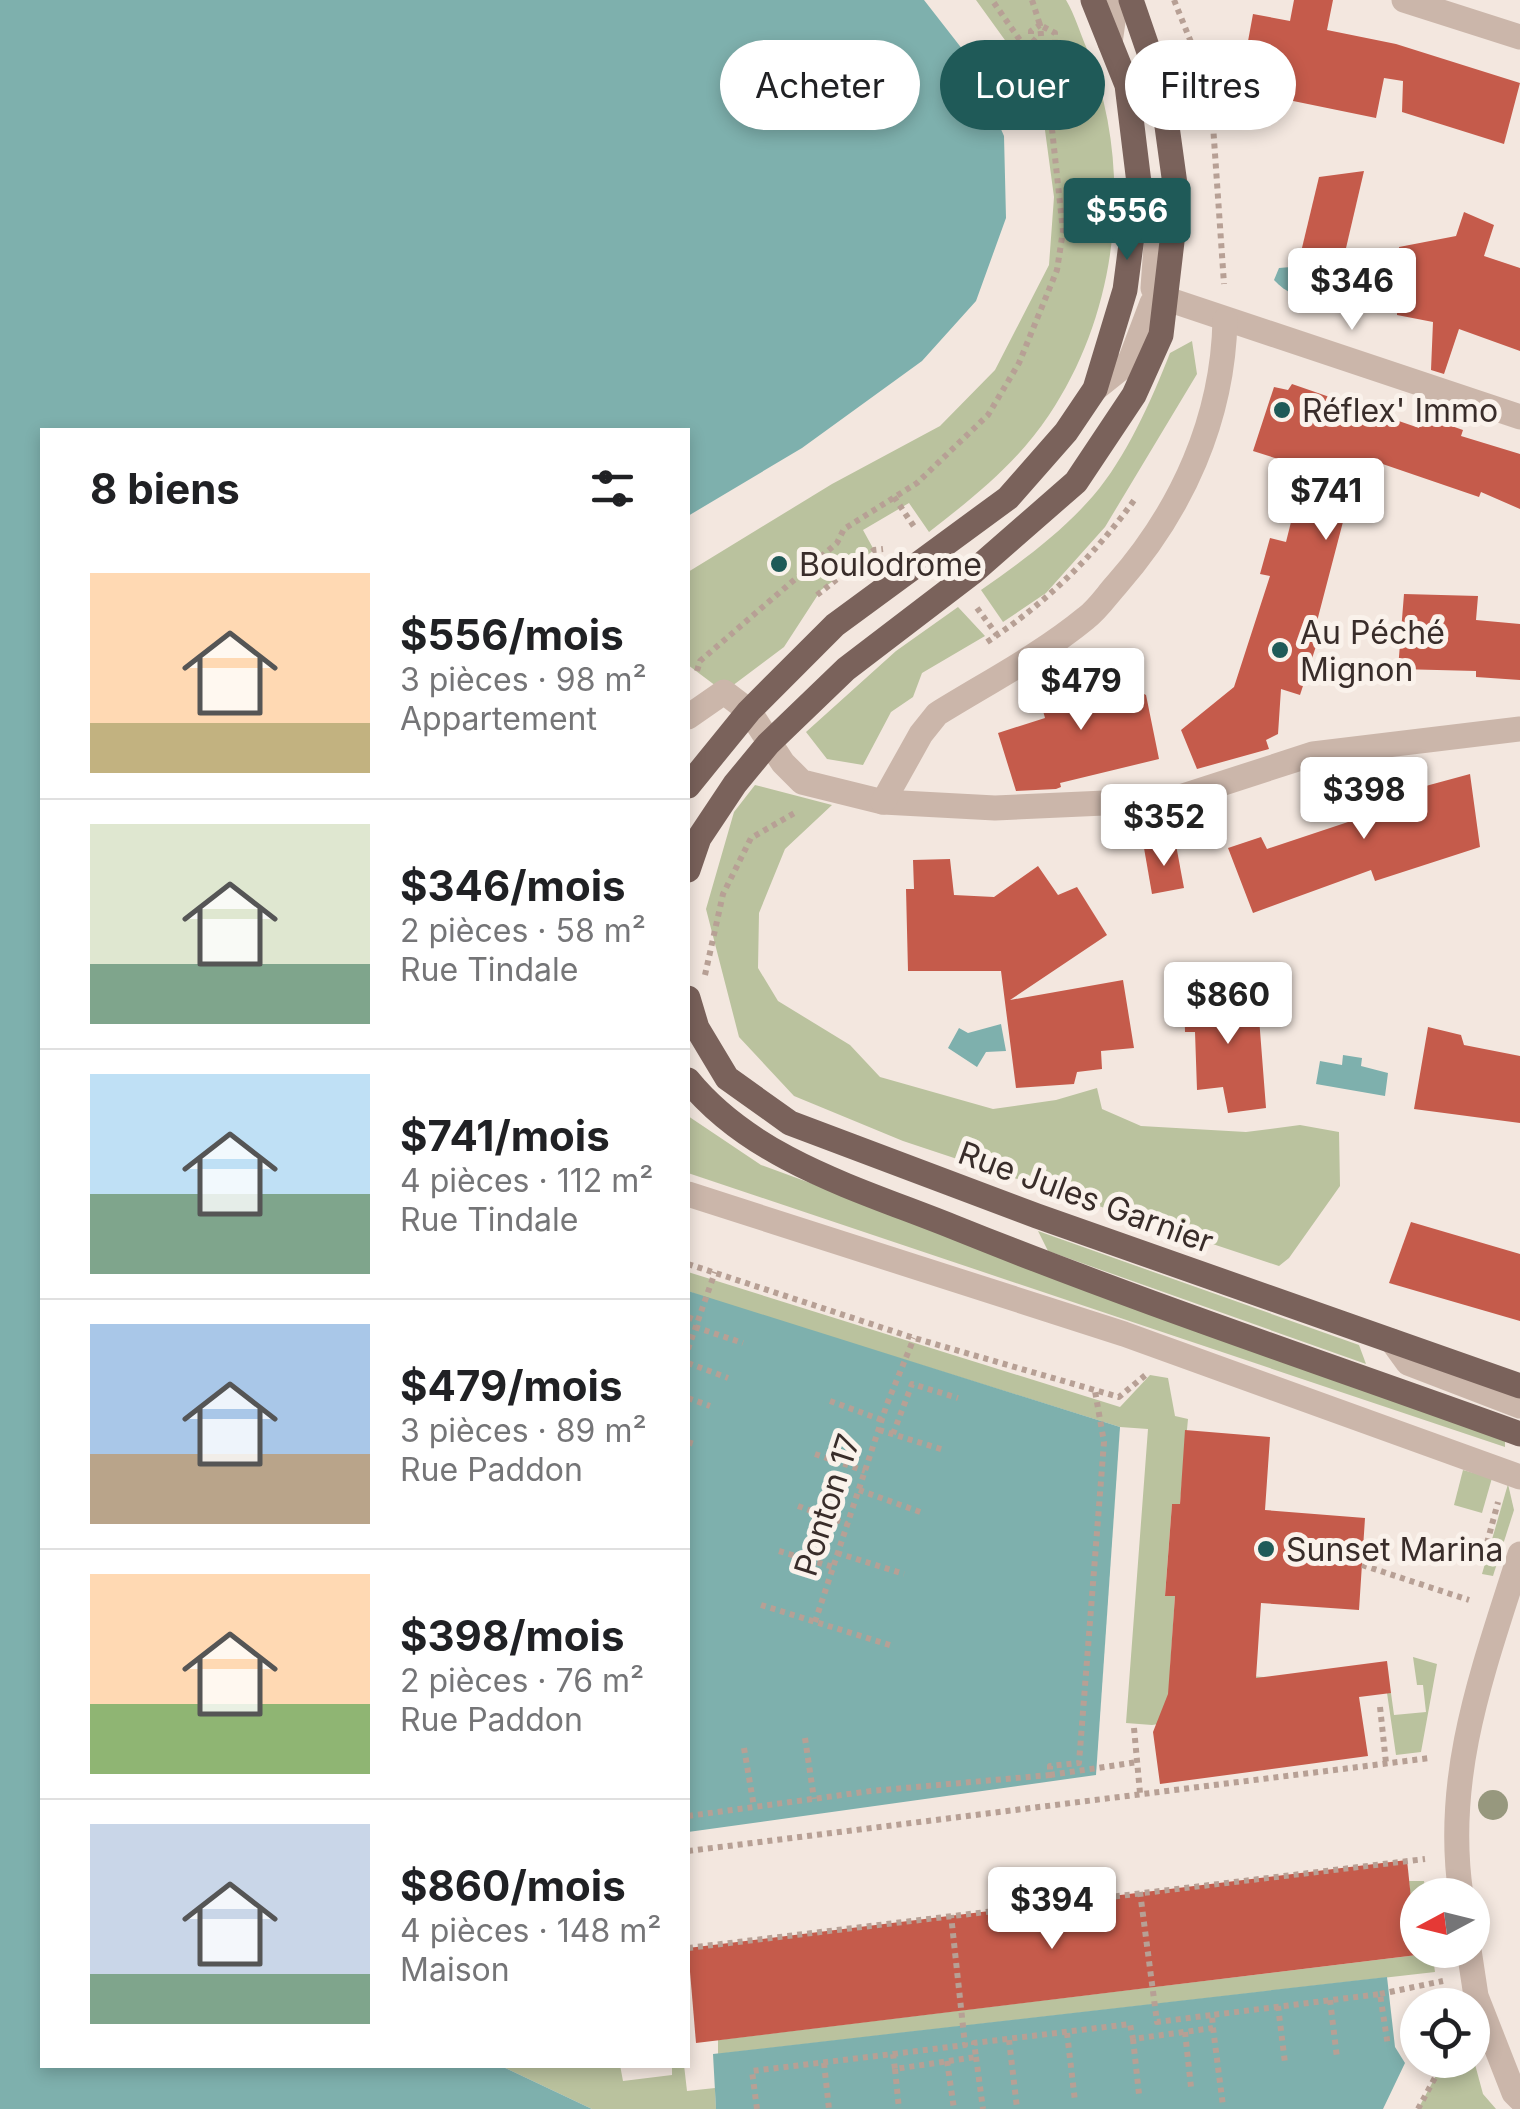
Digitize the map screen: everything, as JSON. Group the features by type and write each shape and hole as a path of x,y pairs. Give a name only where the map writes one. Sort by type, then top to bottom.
{"main road":[{"path":"690,784 749,711 846,617 1008,498 1066,432 1095,388 1126,290 1139,182 1127,85 1093,0"},
{"path":"690,864 699,838 768,744 846,669 973,572 1076,482 1134,396 1161,336 1176,199 1162,90 1131,0"},
{"path":"768,744 771,717 836,658 846,617"},
{"path":"690,829 704,799 748,744 749,711"},
{"name":"Rue Jules Garnier","path":"699,995 697,1028 727,1078 790,1123 1038,1216 1520,1386"},
{"path":"690,1082 714,1112 792,1162 1046,1264 1520,1434"}],"street":[{"path":"1110,43 1116,0"},
{"path":"1404,0 1520,38"},
{"path":"1139,182 1159,204 1153,288 1167,300 1520,417"},
{"path":"1095,388 1130,362 1152,302 1167,300"},
{"path":"883,802 920,734 937,714 1088,616 1148,547 1175,507 1201,450 1224,356 1225,320"},
{"path":"690,716 724,692 749,711 768,744 802,782 883,802 994,808 1171,800 1313,754 1520,729"},
{"path":"690,1195 1124,1334 1513,1475"},
{"path":"1392,1340 1408,1364 1520,1406"},
{"path":"1459,1878 1454,1844 1459,1768 1496,1626 1520,1554"},
{"path":"1472,1968 1476,1996 1514,2093 1520,2099"}],"path":[{"path":"992,0 1020,40"},
{"path":"1032,0 1041,40"},
{"path":"1174,0 1199,62 1213,124 1225,291"},
{"path":"1040,25 1055,33 1055,40"},
{"path":"696,678 700,661 837,543 844,529 917,483 988,415 1019,363 1057,270 1062,232 1052,130"},
{"path":"983,644 1030,614 1062,584 1112,531 1138,494"},
{"path":"894,497 921,537"},
{"path":"812,604 820,590 874,550 892,548"},
{"path":"973,603 997,635"},
{"path":"699,995 722,894 752,838 801,809"},
{"path":"690,1265 914,1338 1119,1397 1172,1354"},
{"path":"690,1343 714,1272"},
{"path":"690,1320 743,1343"},
{"name":"Ponton 17","path":"814,1622 887,1404 914,1338"},
{"path":"690,1364 728,1378"},
{"path":"893,1434 912,1384 958,1398"},
{"path":"1050,1775 1050,1766 1079,1763 1104,1442 1095,1391"},
{"path":"690,1399 710,1406"},
{"path":"830,1401 882,1420"},
{"path":"878,1430 944,1450"},
{"path":"690,1443 697,1445"},
{"path":"814,1454 865,1471"},
{"path":"1486,1545 1513,1475"},
{"path":"859,1490 923,1513"},
{"path":"798,1506 847,1524"},
{"path":"779,1551 833,1567"},
{"path":"837,1553 904,1574"},
{"path":"1362,1566 1470,1600"},
{"path":"761,1604 893,1646"},
{"path":"1380,1707 1386,1763"},
{"path":"1134,1728 1140,1793"},
{"path":"805,1738 814,1799"},
{"path":"744,1748 754,1807"},
{"path":"690,1851 1433,1757"},
{"path":"690,1816 1138,1762"},
{"path":"690,1948 1431,1857"},
{"path":"1140,1892 1157,2022 1380,1994 1446,1980"},
{"path":"756,2109 752,2071 966,2045 951,1915"},
{"path":"1380,1994 1388,2046"},
{"path":"1330,2000 1337,2058"},
{"path":"1278,2006 1285,2063"},
{"path":"1212,2016 1223,2106"},
{"path":"983,2109 974,2043 1130,2024 1138,2094"},
{"path":"1132,2040 1214,2028"},
{"path":"1067,2032 1075,2101"},
{"path":"1185,2032 1191,2086"},
{"path":"1009,2039 1017,2108"},
{"path":"894,2054 899,2109"},
{"path":"895,2068 976,2057"},
{"path":"948,2061 954,2109"},
{"path":"824,2062 829,2109"},
{"path":"1418,2109 1435,2078"}],"green space":[{"path":"976,0 1066,0 1084,40 1005,40"},
{"path":"1105,110 1114,189 1105,284 1092,330 1049,415 1009,464 929,532 909,503 863,530 874,550 821,590 784,647 724,692 690,666 690,571 832,484 940,426 995,370 1049,265 1054,197 1045,130 1105,130"},
{"path":"1192,341 1197,374 1105,527 1046,593 1003,622 981,590 1054,535 1093,496 1127,446 1170,353"},
{"path":"958,607 985,636 922,673 913,697 891,712 863,765 827,759 806,732 896,651"},
{"path":"755,785 832,805 785,849 759,913 758,968 778,1001 850,1045 880,1077 993,1109 1056,1100 1097,1088 1102,1109 1141,1126 1246,1132 1300,1125 1339,1132 1340,1186 1289,1258 1279,1266 903,1141 794,1096 739,1037 706,909 734,812"},
{"path":"690,1117 761,1165 1505,1438 1505,1447 690,1174"},
{"path":"1038,1231 1359,1345 1366,1364 1048,1251"},
{"path":"690,1273 1120,1407 1150,1375 1168,1378 1175,1416 1188,1419 1180,1504 1172,1504 1165,1595 1175,1596 1170,1670 1263,1677 1268,1709 1152,1725 1126,1723 1148,1429 1120,1427 690,1292"},
{"path":"1463,1470 1492,1478 1482,1513 1454,1505"},
{"path":"1508,1484 1514,1510 1493,1576 1482,1574"},
{"path":"1413,1657 1437,1664 1421,1752 1396,1755 1387,1693 1391,1693 1394,1715 1426,1712 1423,1685 1417,1685"},
{"path":"1400,1957 1400,1968 1434,1968 1435,1972 718,2054 718,2040"},
{"path":"505,2068 621,2068 623,2081 672,2075 672,2068 684,2068 687,2091 715,2088 716,2109 592,2109"},
{"path":"1435,2078 1479,2078 1483,2094 1496,2109 1418,2109"}],"water":[{"path":"0,0 924,0 955,40 940,40 940,130 1001,130 1004,136 1006,218 976,301 922,361 802,448 690,515 690,428 40,428 40,2068 505,2068 592,2109 0,2109"},
{"path":"1291,267 1323,280 1328,290 1322,300 1296,296 1274,280 1279,268"},
{"path":"1001,1024 1006,1051 986,1052 977,1067 948,1048 959,1028 968,1033"},
{"path":"1343,1055 1362,1058 1361,1066 1388,1073 1385,1096 1316,1084 1320,1061 1342,1065"},
{"path":"690,1292 1120,1427 1096,1775 690,1832"},
{"path":"1387,1977 1400,2073 1383,2109 716,2109 713,2054"}],"building":[{"path":"1294,0 1333,0 1327,30 1396,44 1520,83 1504,144 1402,112 1403,81 1384,78 1376,118 1296,102 1296,40 1248,40 1253,14 1290,21"},
{"path":"1364,171 1343,261 1301,252 1319,177"},
{"path":"1464,212 1494,225 1484,256 1520,268 1520,351 1459,329 1444,374 1431,370 1433,322 1397,315 1399,247 1456,236"},
{"path":"1292,384 1419,428 1423,416 1463,430 1461,436 1520,454 1520,509 1481,492 1479,497 1368,459 1356,497 1350,495 1315,629 1321,631 1300,695 1281,689 1278,734 1266,740 1269,749 1197,769 1181,730 1234,687 1270,576 1260,574 1270,538 1286,542 1302,478 1277,470 1278,459 1253,451 1274,387 1288,390"},
{"path":"1404,594 1478,596 1476,620 1520,624 1520,680 1476,677 1476,671 1398,669"},
{"path":"1090,664 1146,695 1159,759 1060,783 1061,787 1056,789 1016,791 998,733 1045,718 1040,700"},
{"path":"1470,774 1480,847 1375,881 1371,870 1253,913 1228,848 1261,837 1267,849 1354,820 1345,795 1406,778 1411,790"},
{"path":"1176,845 1184,888 1152,894 1144,848"},
{"path":"950,859 954,895 994,897 1038,866 1058,895 1077,887 1107,935 1010,1000 1123,980 1134,1048 1101,1051 1102,1069 1077,1072 1074,1084 1016,1088 1001,971 908,971 906,889 914,889 913,860"},
{"path":"1257,992 1266,1108 1228,1113 1223,1087 1197,1090 1195,1032 1185,1032 1184,996"},
{"path":"1428,1027 1461,1035 1464,1045 1520,1056 1520,1123 1414,1109"},
{"path":"1411,1222 1520,1254 1520,1321 1389,1283"},
{"path":"1185,1430 1270,1437 1265,1510 1365,1518 1359,1610 1261,1603 1256,1678 1387,1661 1391,1693 1359,1697 1368,1756 1160,1784 1153,1732 1168,1694 1175,1596 1165,1596 1172,1504 1180,1504"},
{"path":"1407,1860 1409,1878 1400,1878 1400,1957 696,2043 690,1948"}],"place":[{"name":"Réflex' Immo","path":"1282,410"},
{"name":"Boulodrome","path":"779,564"},
{"name":"Au Péché Mignon","path":"1280,650"},
{"name":"Sunset Marina","path":"1266,1549"}]}
